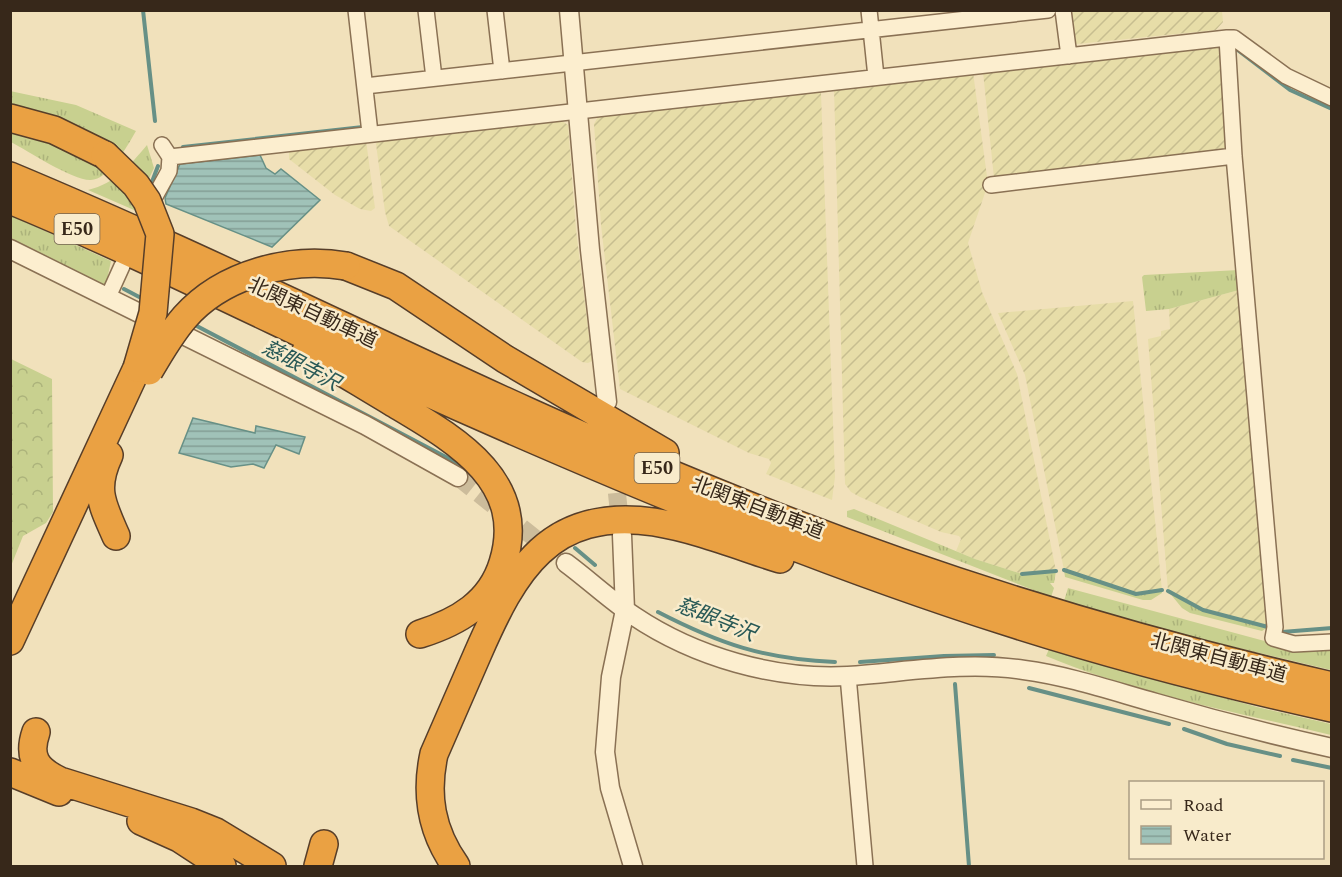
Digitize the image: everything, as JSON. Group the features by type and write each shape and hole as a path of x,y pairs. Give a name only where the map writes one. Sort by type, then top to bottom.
{"highway":[{"path":"10,118 54,130 105,155 136,185 147,201 160,234 153,313 143,369 100,478 103,506 116,536"},
{"name":"北関東自動車道","path":"10,176 122,223 465,383 648,464 757,509 1032,607 1332,686"},
{"name":"北関東自動車道","path":"10,200 133,262 455,405 715,516 826,559 970,609 1173,669 1332,708"},
{"path":"133,262 321,359 415,416 464,449 493,479 504,503 508,525 506,555 499,577 472,610 451,623 420,634"},
{"path":"10,641 143,369 187,315 224,287 250,275 293,263 312,262 346,266 396,286 505,359 638,439 709,474 767,498 800,515 826,534"},
{"path":"456,867 441,844 431,814 430,772 434,754 500,603 525,564 557,539 594,524 651,522 687,529 895,594 970,609"},
{"path":"36,732 32,752 42,771 60,781 200,825 216,832 272,867"},
{"path":"10,772 33,783 155,826 200,850 222,867"}],"street":[{"path":"356,10 370,133"},
{"path":"426,10 434,78"},
{"path":"495,10 502,71"},
{"path":"569,10 590,249 607,402"},
{"path":"869,10 876,77"},
{"path":"365,86 1048,10"},
{"path":"1063,10 1069,56"},
{"path":"1227,38 1234,156 1274,616 1273,638 1294,644 1332,642"},
{"path":"145,215 169,171 166,151 370,133 1227,38 1234,38 1286,76 1332,98"},
{"path":"991,185 1234,156"},
{"path":"10,249 365,425 458,477"},
{"path":"108,297 133,262"},
{"path":"622,535 626,610 611,677 605,752 610,788 633,867"},
{"path":"566,563 626,610 685,643 741,664 793,675 848,676 977,666 1036,671 1332,748"},
{"path":"848,676 865,867"}],"shaded area":[{"path":"1068,11 1222,11 1223,22 1216,30 1077,44 1071,41"},
{"path":"1218,45 1229,151 994,178 983,72"},
{"path":"973,72 988,184 968,243 982,292 1017,374 1056,571 1022,574 975,559 956,551 961,539 959,536 941,532 860,497 851,492 845,484 834,88"},
{"path":"818,90 821,93 835,477 832,500 766,474 771,463 769,459 749,453 620,389 601,225 594,124 599,115"},
{"path":"559,119 568,125 576,230 592,361 588,363 582,362 389,226 376,144 379,139"},
{"path":"366,140 375,208 371,211 360,209 335,195 289,159 289,147"},
{"path":"1239,290 1268,627 1203,610 1168,591 1148,339 1161,336 1161,331 1170,329 1169,309"},
{"path":"1133,301 1162,590 1136,594 1064,570 1025,375 998,313"}],"green space":[{"path":"10,91 76,105 136,131 117,161 104,175 97,179 82,179 11,142"},
{"path":"147,145 154,168 134,210 88,190 114,178 128,167"},
{"path":"10,215 111,261 108,275 111,277 108,284 100,284 11,242"},
{"path":"1239,270 1239,290 1169,309 1146,311 1142,277 1144,275"},
{"path":"11,359 52,379 53,512 46,523 23,536 11,566"},
{"path":"854,509 975,559 1022,574 1056,571 1054,583 1050,583 1054,588 1051,597 847,517 847,511"},
{"path":"1064,570 1136,594 1162,590 1162,593 1151,600 1143,600 1065,577"},
{"path":"1068,588 1298,650 1331,648 1331,670 1159,629 1064,601"},
{"path":"1168,591 1203,610 1268,627 1262,631 1190,613 1182,608"},
{"path":"1049,649 1257,707 1331,724 1331,735 1151,692 1046,656"}],"water":[{"path":"260,155 266,168 275,174 281,169 320,200 272,247 166,204 165,198 180,164"},
{"path":"193,418 255,433 256,426 305,437 299,454 276,445 264,468 253,464 231,467 179,453"}],"waterway":[{"path":"143,10 155,121"},
{"path":"1235,48 1290,90 1332,109"},
{"path":"183,147 363,127"},
{"name":"慈眼寺沢","path":"150,187 158,166"},
{"name":"慈眼寺沢","path":"124,289 143,299"},
{"name":"慈眼寺沢","path":"193,324 463,466"},
{"name":"慈眼寺沢","path":"575,548 595,565"},
{"path":"1064,570 1136,594 1162,590"},
{"path":"1022,574 1056,571"},
{"path":"1168,591 1203,610 1268,627"},
{"name":"慈眼寺沢","path":"658,612 702,633 743,648 786,657 835,662"},
{"path":"1282,632 1332,628"},
{"path":"944,656 994,655"},
{"name":"慈眼寺沢","path":"860,662 944,656 946,661"},
{"name":"慈眼寺沢","path":"955,684 969,866"},
{"path":"1029,688 1169,724"},
{"path":"1184,729 1227,744 1280,756"},
{"path":"1293,760 1332,768"}],"tunnel":[{"path":"614,466 621,531"},
{"path":"458,477 566,563"}]}
